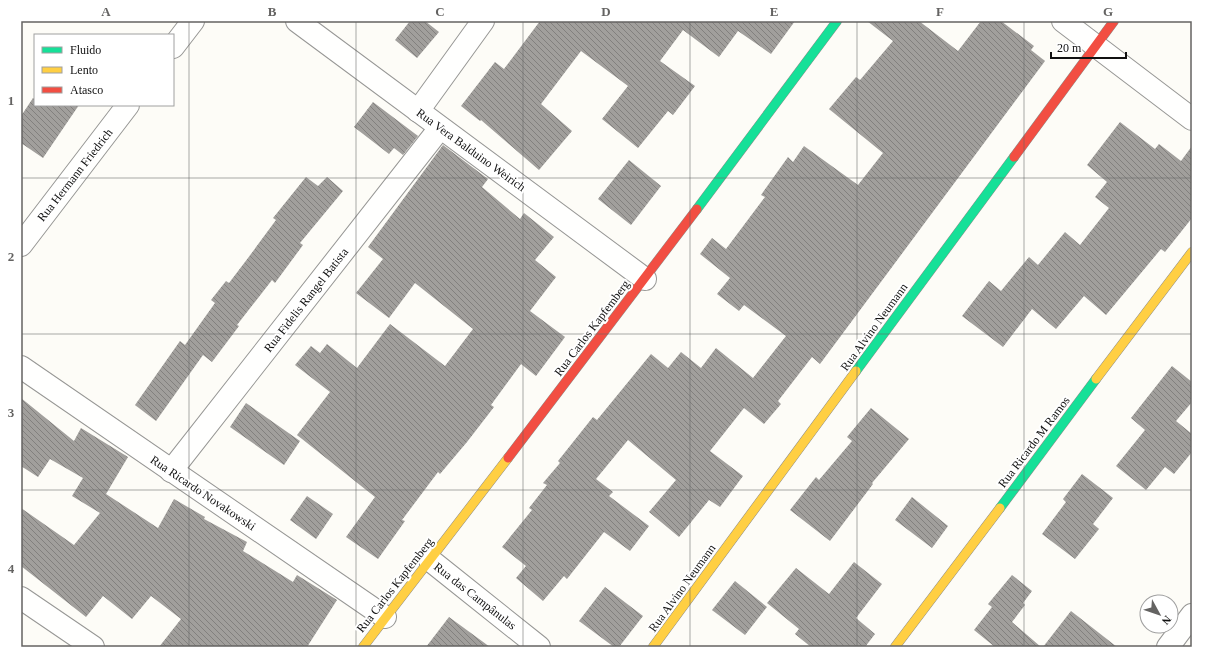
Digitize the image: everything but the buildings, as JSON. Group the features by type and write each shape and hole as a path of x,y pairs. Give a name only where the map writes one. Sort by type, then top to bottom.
{"street":[{"path":"174,46 193,21"},
{"name":"Rua Vera Balduino Weirich","path":"297,21 645,279"},
{"path":"418,111 483,21"},
{"name":"Rua Carlos Kapfemberg","path":"363,647 645,279 837,21"},
{"path":"1063,21 1192,119"},
{"name":"Rua Alvino Neumann","path":"653,647 1114,21"},
{"name":"Rua Hermann Friedrich","path":"21,245 127,106"},
{"name":"Rua Fidelis Rangel Batista","path":"171,471 440,128"},
{"name":"Rua Ricardo M Ramos","path":"895,647 1192,252"},
{"name":"Rua Ricardo Novakowski","path":"21,367 385,617"},
{"name":"Rua das Campânulas","path":"430,560 539,647"},
{"path":"21,598 93,647"},
{"path":"1168,647 1192,615"}],"traffic: fast":[{"path":"697,209 837,21"},
{"path":"856,371 1014,157"},
{"path":"1000,508 1096,379"}],"traffic: slow":[{"path":"1096,379 1192,252"},
{"path":"653,647 856,371"},
{"path":"363,647 508,458"},
{"path":"895,647 1000,508"}],"traffic: jam":[{"path":"1014,157 1114,21"},
{"path":"508,458 697,209"}]}
